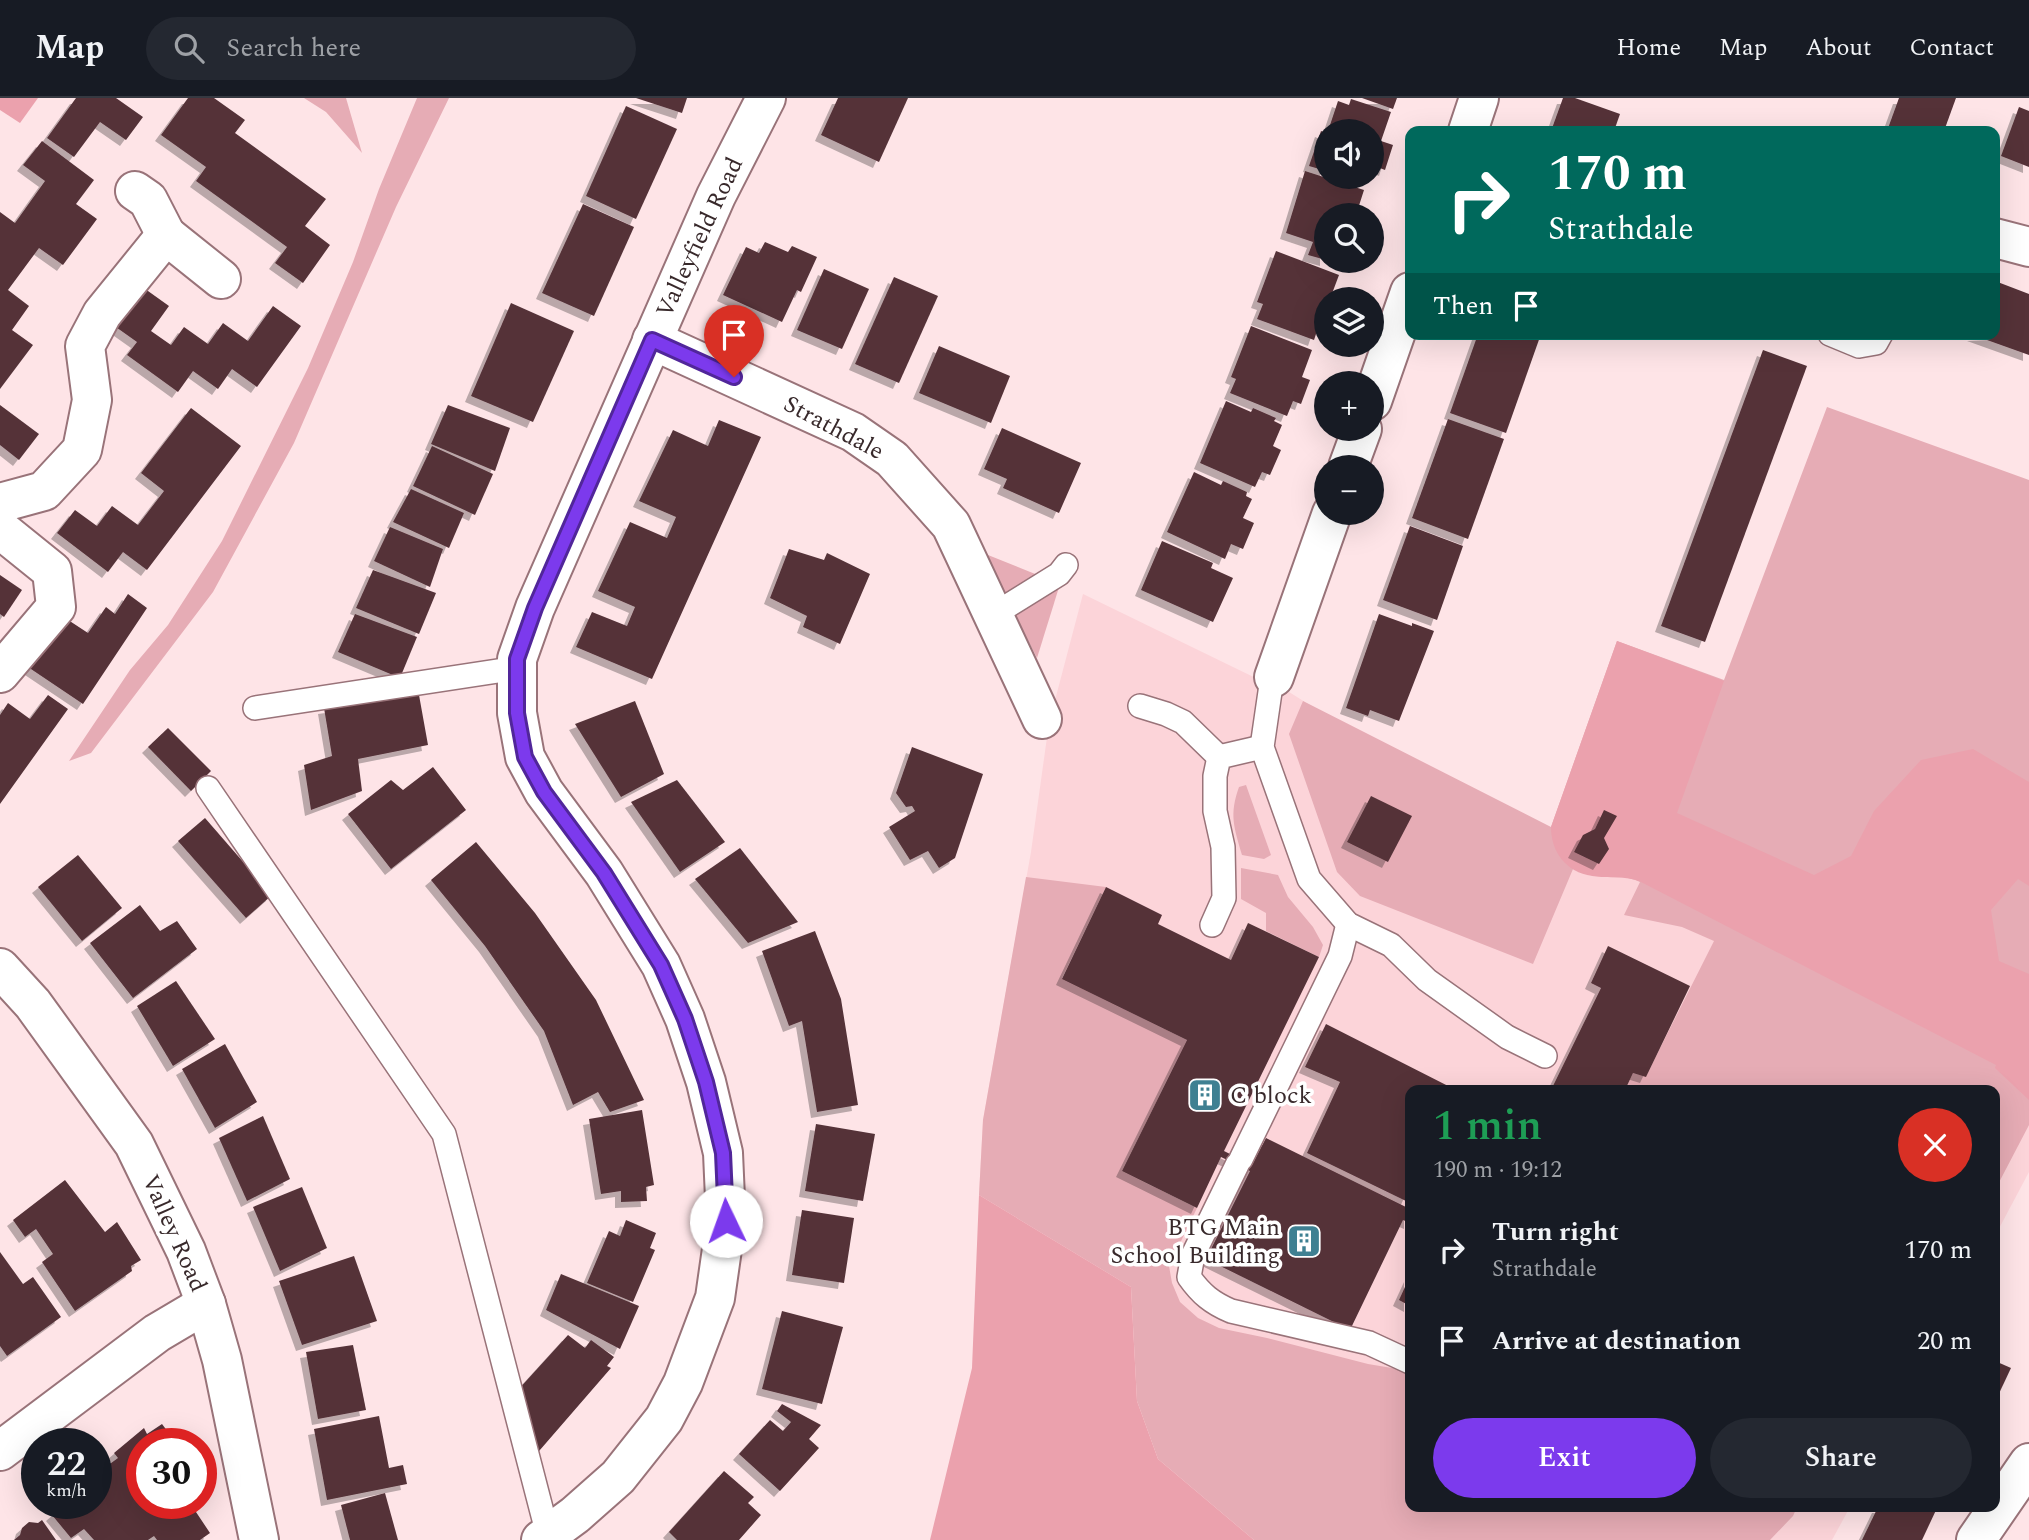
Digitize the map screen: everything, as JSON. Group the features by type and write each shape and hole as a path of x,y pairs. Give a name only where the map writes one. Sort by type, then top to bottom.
{"street":[{"name":"Valleyfield Road","path":"545,1537 618,1477 664,1419 683,1383 715,1298 726,1221 723,1153 706,1082 685,1019 661,965 604,873 544,792 525,757 517,713 517,659 535,608 652,340 716,196 766,98"},
{"path":"1470,126 1479,98"},
{"path":"135,191 148,200 166,235 221,279"},
{"path":"0,503 44,491 82,450 92,400 85,346 103,314 166,235"},
{"path":"2000,239 2029,247"},
{"path":"1382,371 1405,306"},
{"name":"Strathdale","path":"652,340 853,432 892,458 950,525 1042,719"},
{"path":"1274,677 1328,525"},
{"path":"0,529 52,571 56,607 0,673"},
{"name":"Valley Road","path":"0,968 33,1004 134,1144 193,1267 222,1360 259,1540"},
{"path":"0,1451 156,1333 206,1304"},
{"path":"2000,1505 2029,1462"},
{"path":"1976,1540 1995,1512"}],"lane":[{"path":"1844,340 1859,346 1876,343 1878,340"},
{"path":"993,615 1059,574 1066,565"},
{"path":"256,708 517,668"},
{"path":"1274,677 1270,685 1262,747 1309,879 1348,923 1391,945 1427,980 1507,1037 1545,1056"},
{"path":"1140,706 1182,722 1219,757"},
{"path":"1219,757 1262,747"},
{"path":"1212,925 1224,898 1223,847 1215,811 1215,776 1219,757"},
{"path":"208,788 444,1134 545,1537"},
{"path":"1348,923 1340,956 1193,1255 1188,1277 1199,1293 1214,1304 1231,1311 1369,1343 1405,1360"}],"shaded area":[{"path":"0,98 38,98 20,123 0,110"},
{"path":"304,98 346,98 362,153 326,112"},
{"path":"417,98 449,98 396,207 294,443 213,592 91,753 69,761 130,670 168,625 222,541 308,368"},
{"path":"1827,407 2029,480 2029,1125 2000,1180 2000,1085 1627,1085 1633,1073 1646,1076 1714,941 1682,927 1624,915 1640,882 1573,869 1533,964 1360,896 1337,872 1289,734 1303,701 1551,827 1617,641 1724,680"},
{"path":"983,553 1060,584 1037,658"},
{"path":"1083,594 1289,692 1576,871 1591,876 1632,878 1723,925 2029,1100 2029,1172 2000,1227 2000,1085 1405,1085 1405,1512 1847,1512 1832,1540 1254,1540 1131,1287 979,1195 983,1120 1031,852 1049,723"},
{"path":"1617,641 1724,681 1677,813 1814,875 1851,856 1874,811 1921,760 1973,749 2029,782 2029,886 2018,879 1991,910 1999,961 2029,974 2029,1100 1995,1068 1996,1065 1641,882 1583,874 1562,859 1554,845 1551,827"},
{"path":"1246,785 1271,855 1264,859 1242,855 1237,836 1234,806 1239,787"},
{"path":"1241,868 1278,875 1288,897 1313,927 1323,945 1319,957 1266,931 1266,913 1241,899"},
{"path":"1026,877 1106,887 1062,978 1187,1040 1122,1171 1197,1208 1169,1266 1180,1302 1198,1318 1219,1328 1368,1364 1405,1370 1405,1512 1795,1512 1793,1516 1770,1540 1254,1540 1158,1459 1137,1401 1131,1287 979,1195 983,1120"},
{"path":"979,1195 1131,1287 1137,1401 1158,1459 1254,1540 930,1540 972,1368"}],"building":[{"path":"76,98 116,98 143,117 126,140 100,122 74,157 47,138"},
{"path":"188,98 214,98 245,120 235,133 326,199 305,226 330,245 303,283 275,263 287,247 196,181 206,167 161,135"},
{"path":"636,98 687,98 682,113"},
{"path":"838,98 908,98 879,162 821,135"},
{"path":"1362,98 1397,98 1393,109"},
{"path":"1563,98 1575,98 1620,114 1616,126 1553,126"},
{"path":"1899,98 1956,98 1946,126 1889,126"},
{"path":"1351,99 1391,112 1384,132 1384,119 1332,119 1338,101 1349,105"},
{"path":"626,106 677,129 636,219 586,196"},
{"path":"2019,107 2029,111 2029,167 2001,156"},
{"path":"42,141 94,180 76,204 97,219 63,265 39,248 8,290 29,306 12,330 33,345 0,389 0,212 15,223 45,181 23,165"},
{"path":"1384,142 1393,145 1384,170"},
{"path":"1314,151 1314,167 1309,166"},
{"path":"1305,171 1314,174 1314,189 1364,190 1360,203 1314,203 1314,257 1308,255 1313,242 1286,233"},
{"path":"583,204 634,227 594,316 542,293"},
{"path":"765,242 788,252 792,246 817,257 801,292 797,290 782,322 723,295 746,247 759,253"},
{"path":"1276,251 1314,265 1314,273 1339,275 1334,287 1314,287 1314,340 1257,319 1263,304 1257,302"},
{"path":"824,269 869,289 842,349 797,330"},
{"path":"894,277 938,296 899,383 855,364"},
{"path":"2000,283 2029,294 2029,355 1987,340 2000,340"},
{"path":"141,286 169,306 151,331 171,345 184,327 208,344 223,323 248,341 273,306 301,326 257,387 232,369 218,389 193,371 178,392 127,355 137,342 113,325"},
{"path":"511,303 574,331 533,422 471,396"},
{"path":"1251,326 1312,350 1302,377 1310,380 1301,404 1293,401 1287,416 1230,393 1236,379 1231,377"},
{"path":"1476,340 1539,340 1506,433 1450,413"},
{"path":"939,346 1010,376 991,423 919,393"},
{"path":"1763,350 1807,366 1705,642 1661,626"},
{"path":"1226,401 1251,412 1253,408 1276,418 1274,421 1282,425 1273,446 1281,450 1270,475 1262,472 1255,487 1200,463"},
{"path":"0,405 39,434 19,460 0,445"},
{"path":"448,405 510,428 495,471 431,444"},
{"path":"191,408 241,446 147,570 123,552 108,572 57,533 75,510 97,526 112,506 138,525 164,491 141,473"},
{"path":"1448,419 1504,439 1468,539 1412,518"},
{"path":"719,420 761,437 652,679 576,647 592,612 627,626 635,607 598,591 630,522 667,538 676,517 639,501 673,430 708,446"},
{"path":"1002,428 1081,463 1059,513 1003,488 1007,479 984,469"},
{"path":"432,446 493,474 475,515 413,486"},
{"path":"1194,472 1221,485 1223,481 1247,492 1246,496 1252,499 1243,518 1254,523 1243,549 1231,544 1225,559 1167,532"},
{"path":"411,489 464,513 449,548 393,522"},
{"path":"1410,526 1463,546 1437,620 1383,600"},
{"path":"390,527 443,549 430,587 374,561"},
{"path":"1162,541 1213,563 1211,568 1233,578 1213,622 1141,590"},
{"path":"789,549 824,560 827,553 870,574 840,644 803,627 807,616 770,598"},
{"path":"373,570 436,593 419,634 356,608"},
{"path":"0,575 22,590 4,617 0,614"},
{"path":"128,594 147,608 83,704 25,665 59,614 88,633 106,607 115,614"},
{"path":"355,614 417,637 400,678 338,652"},
{"path":"1379,614 1434,631 1399,721 1370,710 1368,716 1346,708"},
{"path":"48,695 68,709 0,804 0,715 8,703 30,719"},
{"path":"419,695 428,745 358,759 362,791 311,810 304,765 332,756 324,708"},
{"path":"635,701 664,774 621,797 575,724"},
{"path":"168,728 211,771 191,791 148,747"},
{"path":"912,747 983,774 955,858 939,868 928,851 910,860 889,827 915,811 912,806 906,807 896,793"},
{"path":"433,767 466,810 391,869 348,814 391,780 403,790"},
{"path":"677,780 725,842 680,872 631,802"},
{"path":"1371,796 1412,816 1388,862 1347,842"},
{"path":"1604,810 1617,816 1604,838 1609,849 1599,864 1574,852 1583,835 1595,829"},
{"path":"205,818 272,895 246,918 178,841"},
{"path":"476,842 535,913 596,1000 644,1100 610,1112 598,1092 573,1105 544,1031 485,946 431,880"},
{"path":"740,848 798,922 748,943 695,879"},
{"path":"78,855 122,908 82,941 38,887"},
{"name":"C block","path":"1106,887 1162,915 1158,924 1231,960 1248,923 1319,957 1224,1151 1252,1165 1266,1138 1405,1207 1405,1221 1403,1220 1350,1330 1206,1259 1250,1171 1221,1157 1197,1208 1122,1171 1187,1040 1062,979"},
{"path":"140,905 160,931 177,921 197,949 133,998 90,943"},
{"path":"815,931 841,999 858,1105 817,1112 802,1021 789,1026 762,951"},
{"path":"1608,946 1690,986 1646,1077 1633,1073 1627,1085 1553,1085 1601,988 1591,983"},
{"path":"176,981 215,1039 173,1066 137,1006"},
{"name":"BTG Main School Building","path":"1326,1024 1446,1085 1405,1085 1405,1201 1307,1153 1340,1082 1305,1067"},
{"path":"225,1044 257,1102 215,1128 182,1069"},
{"path":"642,1110 654,1185 646,1187 647,1201 621,1202 621,1191 601,1194 589,1119"},
{"path":"263,1116 290,1179 247,1201 219,1138"},
{"path":"816,1124 875,1134 863,1201 805,1191"},
{"path":"65,1180 105,1232 117,1222 141,1260 131,1266 132,1271 75,1311 42,1262 53,1254 36,1229 25,1237 13,1220"},
{"path":"302,1187 327,1248 280,1271 253,1207"},
{"path":"802,1210 854,1218 844,1283 792,1275"},
{"path":"626,1220 656,1233 650,1248 655,1250 633,1302 587,1283 609,1231 620,1236"},
{"path":"0,1252 23,1284 33,1277 61,1317 7,1356 0,1346"},
{"path":"354,1256 377,1321 302,1345 279,1281"},
{"path":"561,1274 639,1306 620,1349 546,1310"},
{"path":"1405,1287 1405,1303 1399,1300"},
{"path":"782,1311 843,1327 822,1404 762,1389"},
{"path":"568,1335 585,1348 591,1340 614,1357 607,1366 611,1368 533,1458 517,1391"},
{"path":"353,1345 366,1410 318,1419 306,1352"},
{"path":"2000,1363 2011,1368 2000,1391"},
{"path":"782,1404 821,1425 809,1439 819,1448 780,1491 739,1454 770,1420 783,1431 791,1422 777,1411"},
{"path":"379,1416 389,1468 403,1465 407,1484 327,1500 314,1429"},
{"path":"126,1443 126,1519 201,1519 210,1533 200,1540 157,1540 154,1536 148,1540 94,1540 84,1529 71,1538 55,1519 112,1519 112,1462 118,1458 114,1453"},
{"path":"724,1471 754,1497 748,1503 761,1515 739,1540 677,1540 669,1532"},
{"path":"385,1493 398,1540 350,1540 341,1505"},
{"path":"1876,1512 1935,1512 1922,1540 1862,1540"},
{"path":"42,1520 56,1540 14,1540 29,1522 38,1523"}],"place":[{"name":"C block","path":"1205,1095"},
{"name":"BTG Main School Building","path":"1304,1241"}],"route":[{"path":"726,1221 723,1153 706,1082 685,1019 661,965 604,873 544,792 525,757 517,713 517,659 535,608 652,340 734,377"}]}
